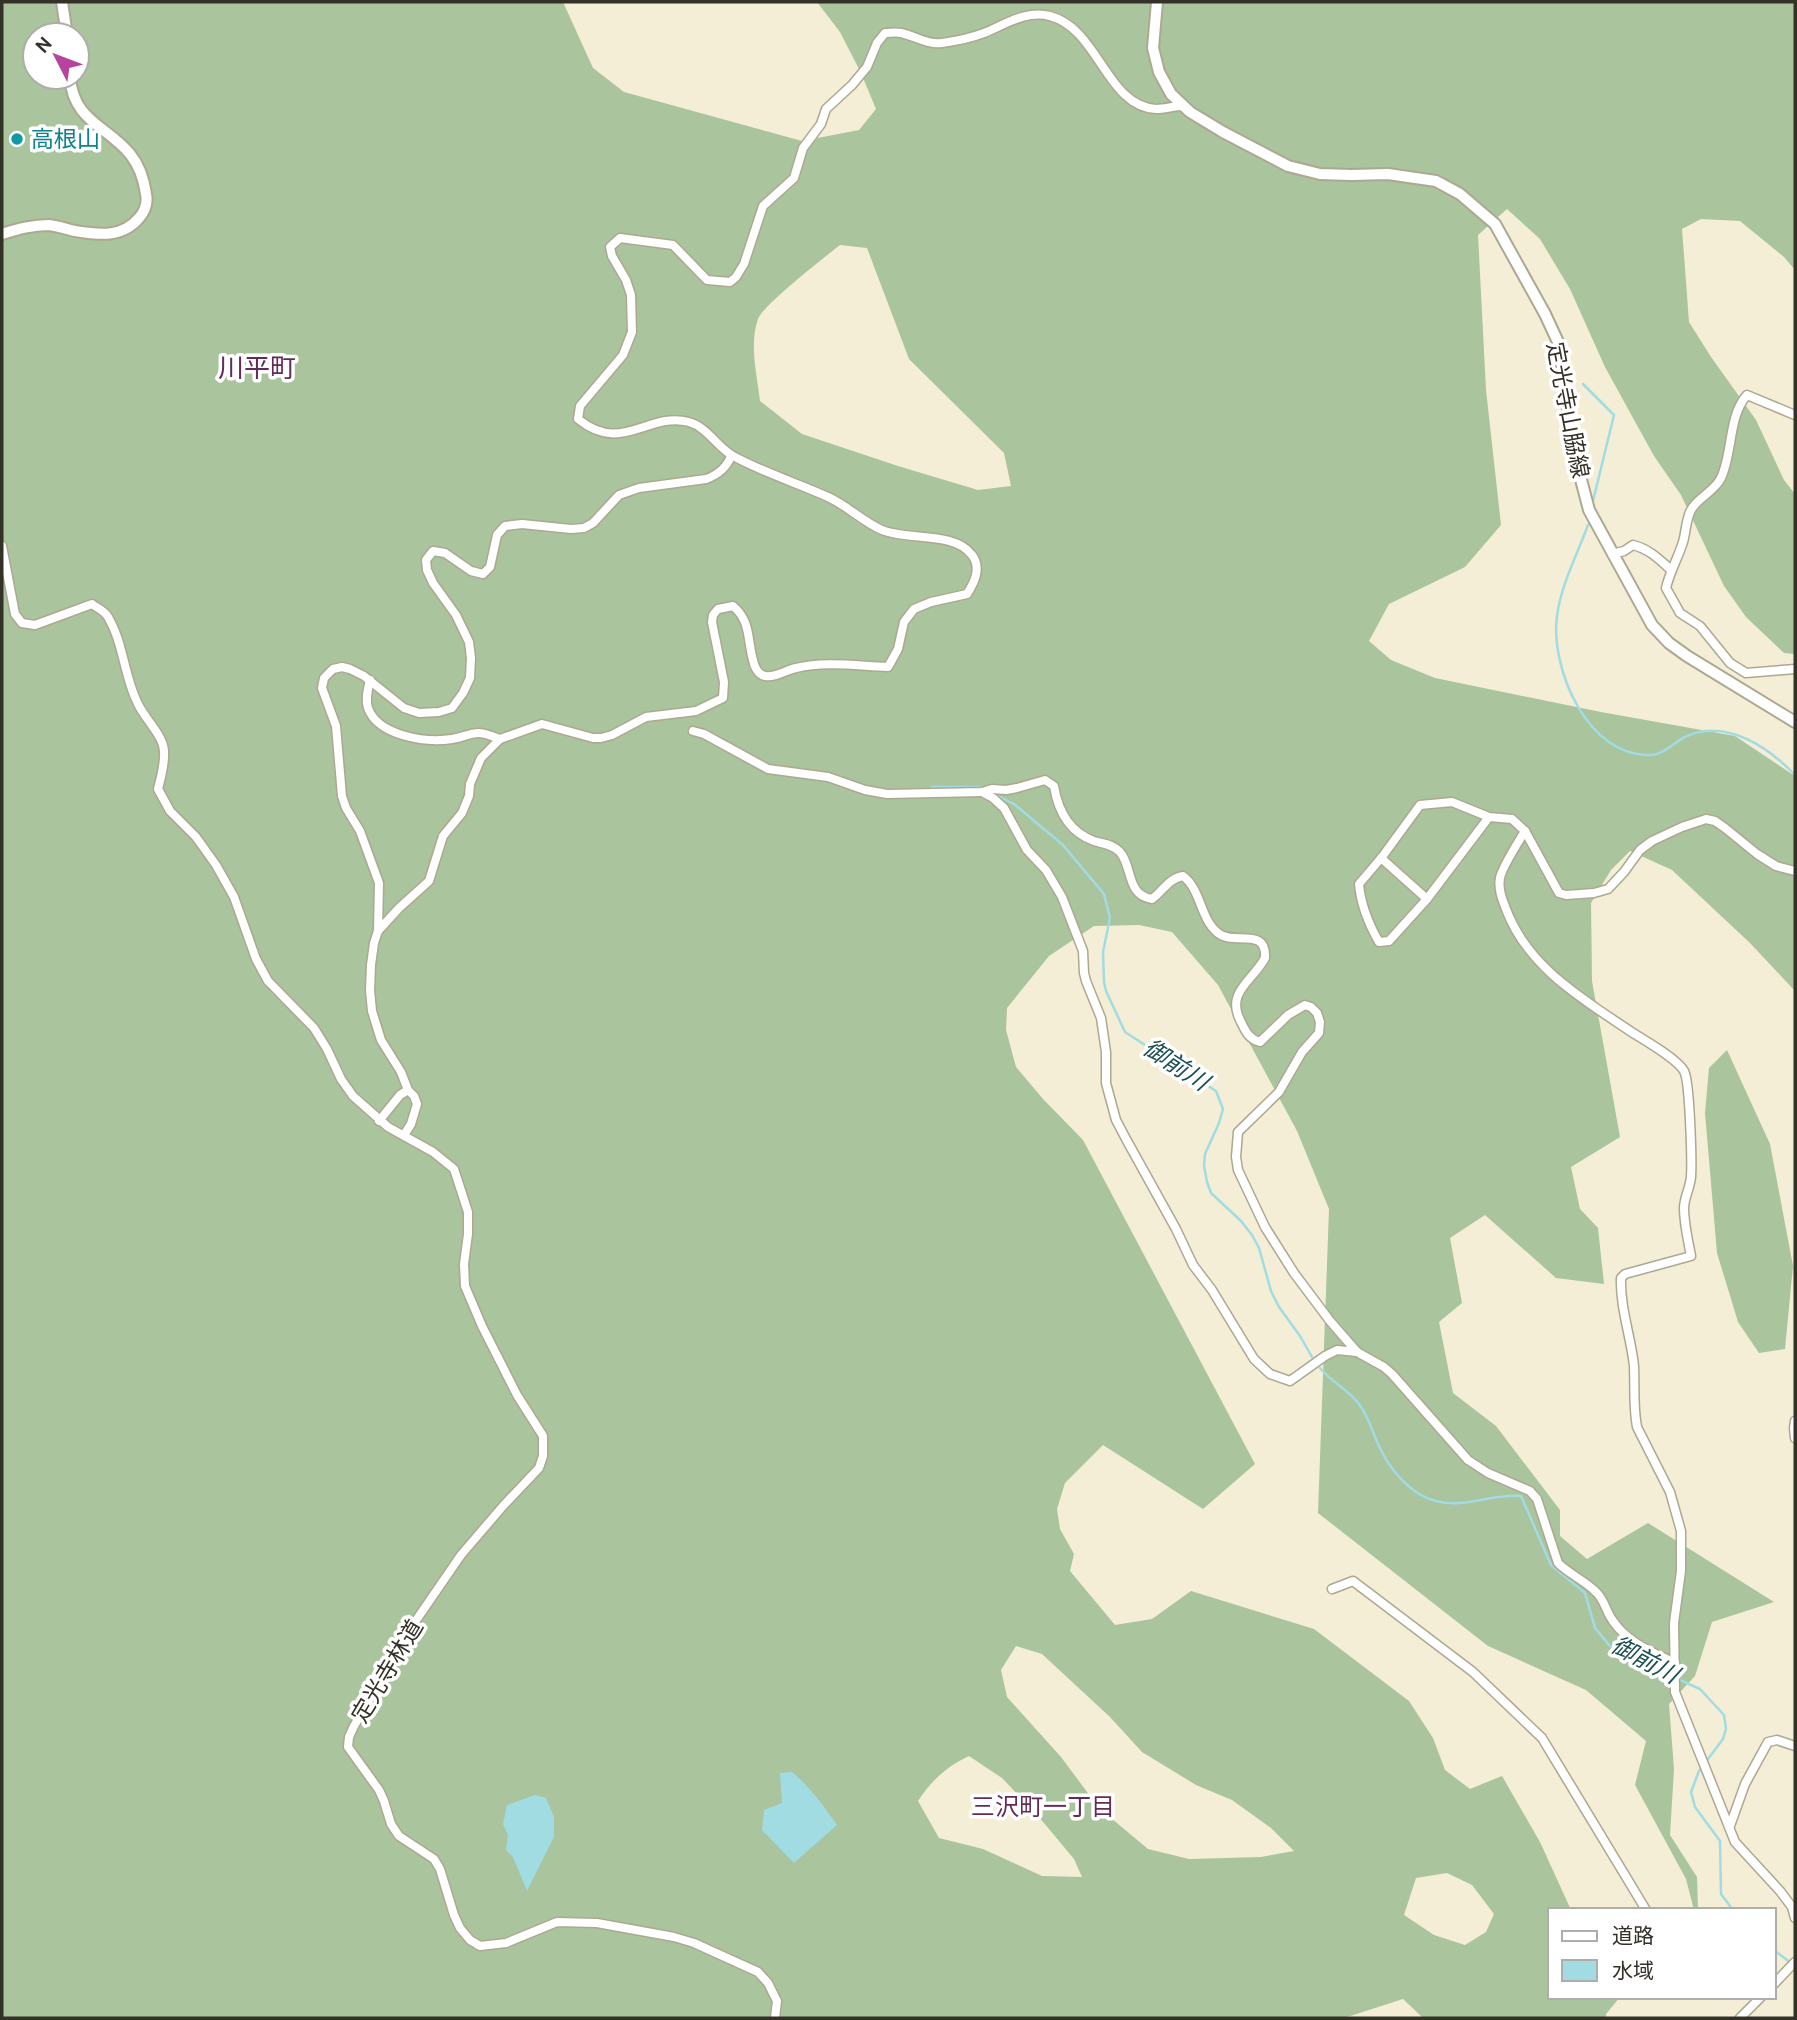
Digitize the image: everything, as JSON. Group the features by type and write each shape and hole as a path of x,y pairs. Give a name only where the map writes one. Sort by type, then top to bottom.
{"main road":[{"path":"62,2 65,21"},
{"name":"定光寺山脇線","path":"1157,2 1153,48 1159,72 1171,94 1183,106 1223,132 1288,166 1320,174 1388,174 1436,181 1466,198 1495,224 1558,342 1572,445 1589,510 1652,625 1669,643 1703,667 1795,722"},
{"path":"2,234 24,227 51,225 97,234 121,233 143,214 147,201 142,174 130,154 83,113 71,91"}],"street":[{"path":"379,931 429,881 443,836 462,813 469,796 470,783 481,758 500,739 542,724 601,738 646,717 696,711 723,698 724,682 712,622 718,609 733,606 742,613 753,662 759,674 773,676 788,669 812,664 888,667 898,649 904,622 914,609 931,602 967,594 975,581 977,565 972,554 957,544 892,534 876,527 828,497 731,456 700,426 686,421 661,422 631,432 610,434 589,428 578,419 580,406 623,355 632,331 631,295 626,280 611,256 612,243 620,238 673,245 707,280 730,282 744,264 763,206 794,178 803,148 821,124 827,109 867,67 877,43 885,33 899,32 938,44 982,34 1026,15 1052,17 1087,42 1117,87 1130,99 1158,109 1183,106"},
{"path":"1795,415 1747,395 1742,400 1721,478 1690,511 1683,543 1666,588 1680,612 1700,626 1730,663 1746,673 1795,669"},
{"path":"2,546 15,614 22,623 35,625 92,604 107,614 117,636 136,701 159,736 164,749 163,772 158,789 170,811 196,837 216,864 234,897 256,959 268,981 314,1028 353,1096 379,1121 404,1135 411,1124 417,1104 381,1040 372,1011 370,989 379,931 379,883 360,831 342,796 336,726 323,688 324,678 333,669 342,667 370,680 404,708 419,713 452,708 463,694 470,678 470,642 427,570 426,560 433,551 445,553 471,571 483,574 490,567 495,540 505,526 522,524 584,528 593,523 619,495 639,488 706,479 714,476 731,456"},
{"path":"1612,554 1633,545 1653,554 1671,570"},
{"path":"370,680 366,694 368,708 389,730 408,738 451,740 472,733 483,733 500,739"},
{"path":"693,731 704,734 768,769 828,777 865,790 887,794 1006,790 1045,780 1054,786 1063,816 1083,835 1093,841 1111,845 1120,852 1133,886 1144,897 1152,899 1176,877 1183,876 1191,884 1216,932 1229,939 1252,938 1261,942 1265,958 1236,996 1238,1017 1248,1036 1256,1041 1264,1040 1296,1009 1305,1005 1317,1013 1321,1022 1319,1033 1302,1052 1279,1092 1238,1132 1238,1170 1265,1227 1307,1292 1357,1352 1392,1374 1468,1460 1488,1473 1530,1491 1536,1499 1558,1563 1599,1595 1612,1620 1631,1641 1675,1667"},
{"path":"982,792 1004,808 1027,850 1046,870 1062,897 1083,951 1086,981 1101,1018 1106,1052 1106,1083 1116,1120 1193,1265 1212,1290 1254,1359 1270,1374 1290,1381 1337,1350 1357,1352"},
{"path":"1489,817 1427,899 1389,941 1379,942 1370,928 1360,902 1359,884 1420,804 1452,802 1489,817 1512,819 1525,831 1559,893 1566,895 1608,889 1625,872 1640,849 1682,827 1706,819 1726,828 1776,866 1795,871"},
{"path":"1525,831 1500,876 1500,895 1512,925 1524,945 1546,970 1570,991 1660,1050 1685,1072 1692,1167 1684,1206 1691,1256 1625,1274 1620,1284 1633,1365 1637,1427 1670,1492 1681,1531 1681,1571 1674,1623 1675,1692 1735,1842 1780,1891 1795,1918"},
{"path":"1381,858 1427,899"},
{"path":"379,1121 408,1090"},
{"name":"定光寺林道","path":"404,1135 454,1168 468,1212 464,1286 517,1395 543,1436 543,1456 539,1468 461,1555 417,1619 354,1726 348,1747 379,1790 391,1824 399,1836 434,1859 440,1869 454,1915 470,1940 480,1946 506,1943 557,1922 597,1923 674,1937 694,1943 758,1972 768,1983 777,2001 775,2018"},
{"path":"1795,1421 1795,1438"},
{"path":"1332,1589 1353,1581 1473,1672 1542,1738 1645,1908"},
{"path":"1730,1826 1745,1784 1768,1742 1777,1740 1795,1746"},
{"path":"1776,1982 1795,1962"},
{"path":"1740,2018 1759,1999"}],"green space":[{"path":"2,2 563,2 593,68 624,92 802,141 859,130 876,109 840,32 817,2 1795,2 1795,270 1784,257 1740,221 1701,219 1682,229 1689,322 1756,420 1784,480 1795,494 1795,654 1784,653 1746,617 1724,586 1681,495 1654,456 1605,367 1570,289 1540,239 1507,209 1478,235 1486,390 1501,525 1465,567 1389,604 1369,641 1391,660 1435,678 1735,736 1795,776 1795,991 1750,943 1672,870 1630,851 1611,870 1591,903 1592,981 1620,1137 1571,1167 1580,1209 1598,1228 1604,1284 1556,1278 1485,1215 1450,1238 1462,1303 1439,1322 1453,1393 1496,1426 1560,1510 1560,1536 1587,1559 1648,1523 1774,1602 1712,1622 1695,1676 1669,1704 1674,1769 1670,1835 1697,1877 1698,1908 1693,1908 1686,1879 1635,1785 1646,1741 1586,1690 1488,1646 1318,1513 1329,1209 1297,1131 1218,985 1172,932 1139,925 1094,926 1049,956 1007,1008 1006,1030 1016,1067 1083,1140 1255,1464 1203,1509 1103,1445 1065,1483 1057,1509 1060,1529 1074,1554 1070,1571 1115,1625 1152,1619 1191,1591 1314,1629 1409,1701 1433,1738 1445,1770 1470,1789 1502,1776 1540,1842 1570,1908 1548,1908 1548,1999 1618,1999 1606,2014 1606,2018 1423,2018 1403,1999 1344,2018 2,2018","holes":["840,245 867,248 909,359 1004,453 1011,486 978,490 802,434 760,401 754,339 762,312","1016,1646 1042,1654 1110,1717 1142,1752 1196,1785 1232,1800 1271,1828 1294,1851 1261,1857 1189,1859 1148,1849 1099,1808 1061,1757 1007,1697 1001,1670","969,1756 1002,1778 1074,1859 1082,1877 1042,1876 983,1849 939,1838 918,1801 947,1769","1447,1873 1472,1885 1494,1914 1486,1932 1465,1945 1434,1935 1404,1915 1416,1878"]},
{"path":"1727,1050 1770,1144 1793,1266 1785,1349 1759,1353 1738,1322 1717,1253 1705,1113 1709,1068"}],"water":[{"path":"792,1772 837,1825 794,1863 762,1830 764,1810 782,1803 780,1773"},
{"path":"535,1795 546,1798 554,1817 554,1837 527,1891 513,1857 506,1850 508,1835 503,1824 507,1805"}],"waterway":[{"path":"1583,384 1614,415 1593,501"},
{"path":"1588,525 1562,593 1556,637 1567,684 1591,726 1608,742 1628,752 1650,755 1660,753 1687,736 1702,732 1732,733 1760,746 1795,775"},
{"name":"御前川","path":"932,787 981,787"},
{"name":"御前川","path":"996,795 1014,804 1063,845 1104,894 1110,918 1103,952 1104,982 1125,1032 1216,1091 1223,1109 1205,1154 1207,1182 1211,1193 1252,1235 1259,1248 1271,1291 1312,1357"},
{"name":"御前川","path":"1320,1368 1359,1404 1386,1460 1411,1489 1427,1498 1447,1503 1521,1496 1551,1565 1585,1593 1595,1628 1610,1646 1700,1689 1724,1715 1726,1729 1723,1739 1699,1771 1691,1792 1695,1807 1720,1841 1721,1894 1732,1908"},
{"name":"御前川","path":"1776,1952 1791,1963"}],"place":[{"name":"高根山","path":"17,139"}],"district":[{"name":"川平町","path":"257,368"},
{"name":"三沢町一丁目","path":"1043,1807"}]}
